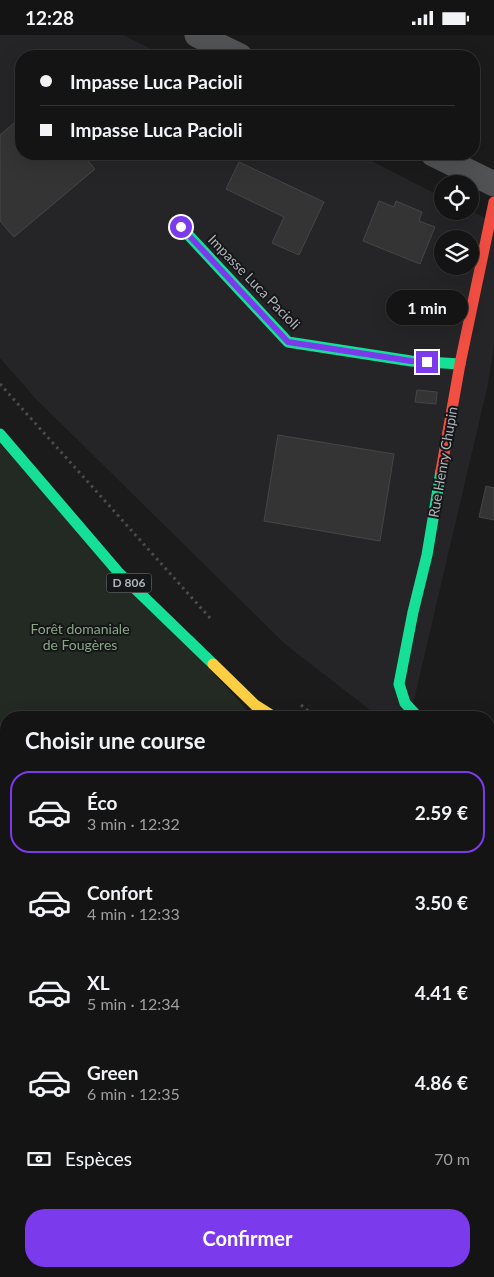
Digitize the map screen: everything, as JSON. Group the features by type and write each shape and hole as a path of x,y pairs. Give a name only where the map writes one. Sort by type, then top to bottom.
{"street":[{"path":"198,35 228,50"},
{"path":"445,160 494,185"},
{"name":"Rue Henry Chupin","path":"412,711 405,703 400,684 413,612 428,555 460,364 494,202"},
{"name":"Impasse Luca Pacioli","path":"181,227 288,342 411,361 460,364"},
{"name":"D 806","path":"0,434 119,573 255,705 264,711"}],"path":[{"path":"0,384 217,624"},
{"path":"301,705 308,711"}],"shaded area":[{"path":"0,35 123,35 153,50 15,50 15,160 370,160 434,193 434,220 479,220 479,215 494,223 494,345 488,384 411,711 371,711 285,644 36,399 0,358"}],"green space":[{"name":"Forêt domaniale de Fougères","path":"0,444 248,711 0,711"}],"building":[{"path":"15,122 15,160 87,160 95,169 14,237 0,221 0,135"},
{"path":"239,162 324,202 299,255 272,243 284,217 226,189"},
{"path":"379,201 394,207 396,201 422,212 419,221 435,227 420,264 363,241"},
{"path":"417,390 437,392 436,404 415,402"},
{"path":"278,435 394,454 380,541 264,521"},
{"path":"486,486 494,488 494,520 479,517"}],"traffic: fast":[{"path":"181,227 288,342 411,361 460,364"},
{"path":"0,434 119,573 213,664"},
{"path":"412,711 405,703 399,684 413,612 427,555 441,471"}],"traffic: slow":[{"path":"213,664 255,705 264,711"}],"traffic: jam":[{"path":"441,471 460,364 494,202"}],"route":[{"path":"181,227 288,342 427,362"}]}
